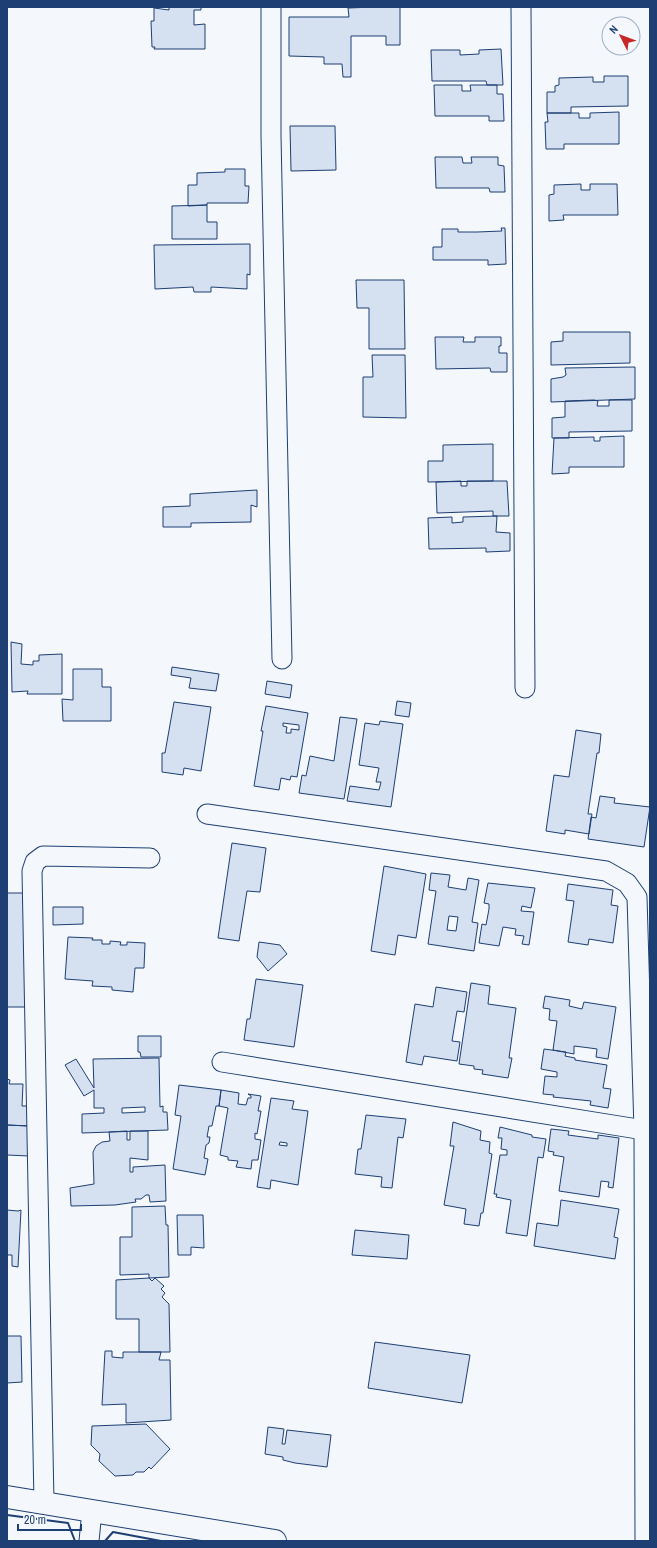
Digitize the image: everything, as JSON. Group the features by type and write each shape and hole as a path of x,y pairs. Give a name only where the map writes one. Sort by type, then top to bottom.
{"street":[{"path":"271,7 271,144 282,659"},
{"path":"521,7 525,688"},
{"path":"208,814 606,871 627,883 637,897 644,1130 645,1541"},
{"path":"44,1502 32,871 35,862 43,856 150,858"},
{"path":"222,1062 644,1130"},
{"path":"7,1497 275,1541"},
{"path":"90,1541 92,1511"}],"building":[{"path":"169,7 201,7 201,10 194,10 194,25 205,24 205,49 154,49 155,47 152,47 151,21 154,21 154,8 169,10"},
{"path":"400,7 400,45 386,45 386,36 351,36 351,77 343,77 342,64 324,64 324,57 289,56 289,17 349,17 348,8"},
{"path":"501,49 503,85 487,85 486,81 432,81 431,50 460,50 460,55 479,54 479,50"},
{"path":"604,76 628,76 628,106 571,107 571,113 547,113 547,92 555,92 555,86 559,85 559,78 593,77 593,82 604,82"},
{"path":"434,85 462,85 462,91 471,91 470,85 497,85 497,94 503,94 504,121 489,121 489,116 435,116"},
{"path":"619,112 619,144 564,144 564,149 546,149 545,122 548,122 547,113 579,113 579,118 590,118 590,113"},
{"path":"290,126 335,126 336,170 291,171"},
{"path":"435,157 462,157 463,163 472,163 471,157 498,157 498,165 504,166 505,192 490,192 489,188 436,188"},
{"path":"225,169 245,169 245,186 249,186 248,203 207,203 207,205 188,206 188,185 197,185 197,173 225,172"},
{"path":"581,184 581,190 590,190 590,184 617,184 618,215 563,215 564,220 549,221 549,195 554,194 554,185"},
{"path":"207,205 207,222 217,222 217,239 172,239 172,206"},
{"path":"501,228 505,228 506,264 488,265 488,260 433,260 433,247 442,247 442,229 458,229 458,232 477,232 502,231"},
{"path":"250,244 250,275 247,274 247,289 211,287 211,292 194,292 193,287 155,289 154,245"},
{"path":"356,280 404,280 405,349 369,349 369,308 357,308"},
{"path":"563,332 630,332 630,363 551,365 551,342 563,341"},
{"path":"435,337 464,337 463,342 475,342 475,337 501,337 499,353 507,353 507,372 491,372 490,368 436,369"},
{"path":"372,355 405,355 406,418 363,417 363,377 373,377"},
{"path":"635,367 635,399 551,402 551,379 566,375 565,368"},
{"path":"609,400 632,400 632,431 569,432 569,438 552,438 552,418 565,417 565,401 598,401 597,406 609,406"},
{"path":"624,436 624,467 569,467 569,473 552,474 554,438 594,437 594,441 600,441 600,437"},
{"path":"493,444 493,481 428,482 428,461 443,461 443,445"},
{"path":"461,481 461,486 467,486 467,481 507,481 509,516 493,516 493,511 437,513 436,482"},
{"path":"257,490 257,507 251,505 251,522 191,523 191,527 163,527 163,507 190,506 190,494"},
{"path":"497,516 496,532 510,533 510,551 486,552 486,548 429,549 428,518 452,517 452,523 463,522 463,517"},
{"path":"11,642 22,644 21,664 33,665 33,661 39,661 39,655 62,654 62,694 27,694 28,691 12,692"},
{"path":"172,667 219,674 216,691 189,688 191,678 171,675"},
{"path":"73,669 102,669 102,687 111,687 111,721 63,721 62,699 73,700"},
{"path":"267,681 292,685 290,698 265,694"},
{"path":"397,701 411,703 409,717 395,715"},
{"path":"174,702 211,707 201,771 184,768 183,775 162,772 162,753 165,753"},
{"path":"266,706 308,713 297,777 291,776 290,780 281,778 279,790 254,786 263,731 261,731","holes":["283,723 299,725 299,730 291,729 291,733 286,733 287,727 283,726"]},
{"path":"340,717 357,719 344,799 299,793 302,775 306,776 310,756 334,761"},
{"path":"380,721 403,724 391,807 347,801 350,786 379,790 381,782 376,782 379,768 359,765 365,723 379,725"},
{"path":"576,730 601,734 588,814 592,814 589,834 565,830 565,834 546,831 554,775 569,777"},
{"path":"600,796 615,798 614,803 650,807 644,847 588,839 591,817 596,818"},
{"path":"232,843 266,848 260,892 247,891 239,941 218,938"},
{"path":"384,866 426,874 416,938 398,935 395,955 371,951"},
{"path":"431,873 450,875 448,887 466,890 468,878 479,880 472,922 478,923 474,951 428,944 436,891 429,890","holes":["449,916 458,917 456,931 447,930"]},
{"path":"488,883 535,888 531,908 522,906 521,911 534,912 529,945 522,944 524,936 515,935 516,929 503,927 499,946 479,943 482,924 486,925 489,909 489,904 484,903"},
{"path":"568,884 613,890 611,905 618,906 613,943 589,939 588,945 568,942 574,901 566,900"},
{"path":"7,893 24,893 27,1007 7,1007"},
{"path":"53,907 83,907 83,924 53,925"},
{"path":"68,937 93,938 92,940 102,940 102,944 110,944 110,941 121,942 120,945 127,945 127,942 145,943 144,968 135,968 133,992 112,990 112,987 92,986 93,981 65,979"},
{"path":"259,942 280,945 287,954 268,971 257,957"},
{"path":"256,979 303,985 294,1047 244,1040 247,1019 250,1019"},
{"path":"471,983 490,986 488,1004 516,1008 509,1058 512,1058 508,1078 482,1074 483,1070 474,1069 474,1066 459,1064"},
{"path":"436,987 467,992 464,1012 457,1011 452,1041 460,1042 457,1061 424,1056 422,1065 406,1062 415,1004 433,1007"},
{"path":"545,996 570,1000 569,1006 582,1009 584,1002 616,1007 608,1059 596,1057 597,1049 574,1046 574,1054 553,1050 557,1021 549,1020 550,1009 543,1008"},
{"path":"138,1036 161,1036 161,1057 141,1057 140,1052 138,1052"},
{"path":"544,1049 566,1052 565,1056 575,1058 575,1060 607,1065 603,1088 611,1089 608,1108 590,1105 591,1101 553,1097 554,1095 543,1094 545,1076 557,1077 557,1072 541,1069"},
{"path":"159,1058 160,1107 163,1106 163,1112 167,1112 168,1130 82,1133 82,1114 104,1113 104,1108 94,1108 94,1090 84,1096 65,1065 76,1059 94,1088 93,1059","holes":["145,1107 145,1112 122,1113 122,1108"]},
{"path":"7,1079 10,1080 9,1084 23,1084 22,1106 29,1106 29,1126 7,1125"},
{"path":"179,1085 221,1090 219,1106 216,1106 212,1126 209,1126 207,1137 210,1137 209,1143 206,1145 204,1158 208,1159 205,1175 173,1169 181,1116 175,1115"},
{"path":"221,1090 239,1093 238,1104 246,1105 248,1098 251,1098 248,1094 261,1096 258,1111 261,1111 257,1134 255,1133 255,1139 261,1140 258,1160 252,1160 251,1169 236,1167 238,1161 228,1160 228,1157 220,1155 228,1108 219,1106"},
{"path":"271,1098 294,1101 292,1109 308,1111 298,1185 271,1180 270,1189 257,1187","holes":["280,1142 287,1143 287,1146 279,1145"]},
{"path":"366,1115 406,1119 403,1138 398,1137 392,1188 381,1187 382,1177 355,1174 358,1149 361,1149"},
{"path":"453,1122 481,1131 480,1140 490,1142 489,1153 492,1154 483,1213 481,1213 479,1226 464,1224 466,1209 444,1205 454,1146 450,1146"},
{"path":"7,1125 29,1126 29,1156 7,1155"},
{"path":"500,1127 532,1135 532,1137 546,1139 543,1158 538,1157 527,1236 506,1233 511,1200 496,1197 497,1194 494,1194 500,1155 507,1155 507,1150 501,1149 502,1138 498,1138"},
{"path":"551,1129 569,1131 568,1135 598,1139 598,1135 619,1138 613,1188 608,1187 609,1182 601,1181 599,1197 559,1191 564,1157 553,1155 554,1152 548,1151"},
{"path":"127,1131 127,1140 130,1140 130,1131 148,1131 148,1160 130,1158 130,1172 133,1172 133,1167 165,1165 166,1201 150,1202 149,1195 146,1195 141,1199 135,1199 136,1202 115,1205 71,1206 70,1188 94,1184 93,1152 96,1146 102,1142 110,1141 109,1132"},
{"path":"561,1200 619,1209 614,1237 618,1238 615,1259 534,1246 537,1223 558,1226"},
{"path":"165,1206 166,1225 168,1225 169,1277 149,1278 149,1274 120,1275 120,1237 132,1237 132,1207"},
{"path":"7,1210 21,1210 18,1267 12,1266 12,1255 7,1255"},
{"path":"177,1215 203,1215 204,1248 191,1247 191,1255 178,1255"},
{"path":"355,1230 409,1235 407,1259 352,1255"},
{"path":"149,1278 152,1281 155,1278 164,1286 161,1289 165,1293 162,1297 169,1304 170,1352 139,1352 139,1319 116,1319 116,1280"},
{"path":"7,1336 21,1336 22,1382 7,1383"},
{"path":"375,1342 470,1355 462,1403 368,1388"},
{"path":"105,1351 112,1351 112,1357 123,1358 123,1352 161,1352 159,1360 170,1360 171,1420 126,1423 126,1404 102,1405"},
{"path":"146,1424 170,1449 151,1469 149,1467 144,1472 136,1472 133,1475 115,1476 99,1461 100,1454 91,1445 92,1426"},
{"path":"268,1427 284,1429 282,1444 285,1444 287,1430 331,1435 327,1467 295,1463 283,1460 283,1457 265,1454"}],"wall":[{"path":"7,1515 68,1523 75,1541"},
{"path":"105,1541 113,1532 161,1541"}]}
